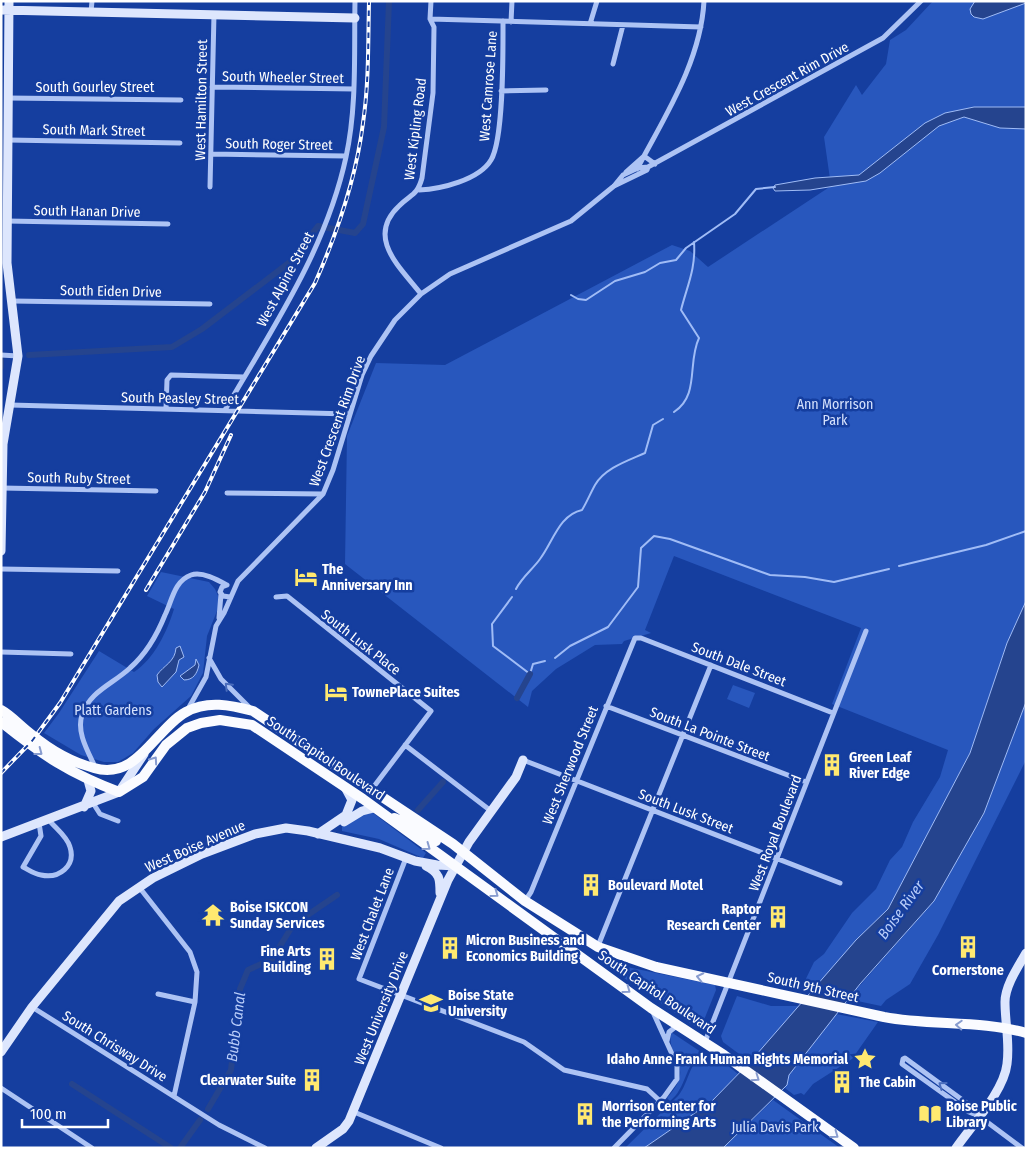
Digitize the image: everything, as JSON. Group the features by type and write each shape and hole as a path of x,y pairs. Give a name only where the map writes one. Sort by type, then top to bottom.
{"main road":[{"name":"South Capitol Boulevard","path":"145,752 166,726 187,711 210,704 232,705 253,710 372,789 525,901 598,947"},
{"path":"1,710 53,750 96,769 124,767 145,752"},
{"name":"South Capitol Boulevard","path":"119,792 142,777 166,745 187,728 200,723 220,720 252,725 378,810 651,1008 724,1055 854,1148"},
{"path":"1,722 46,758 88,780 119,792"},
{"path":"378,810 409,824 462,854"},
{"name":"South 9th Street","path":"598,947 633,961 884,1017 920,1022 1007,1028 1026,1033"}],"street":[{"path":"92,1 92,12"},
{"name":"West Alpine Street","path":"225,410 290,299 326,224 346,156 354,89 355,1"},
{"name":"West Kipling Road","path":"422,294 391,256 385,242 385,228 392,212 419,190 422,178 433,93 434,27 430,19 431,1"},
{"name":"West Camrose Lane","path":"511,22 512,1"},
{"path":"590,24 597,1"},
{"name":"West Crescent Rim Drive","path":"219,618 224,613 238,581 323,494 333,470 349,414 371,356 395,320 422,294 462,268 571,221 614,186 623,175 638,168 654,164 883,38 921,1"},
{"path":"630,180 685,76 701,27 705,2"},
{"path":"1,551 3,444 18,356 7,263 8,98 6,7 92,12 355,18"},
{"name":"West Hamilton Street","path":"210,187 214,14"},
{"path":"430,19 701,27"},
{"name":"West Camrose Lane","path":"419,190 433,190 455,184 482,170 491,160 496,148 502,91 504,21"},
{"path":"613,64 624,25"},
{"name":"South Wheeler Street","path":"212,87 354,89"},
{"path":"502,91 546,90"},
{"name":"South Gourley Street","path":"8,98 181,100"},
{"name":"South Mark Street","path":"8,140 180,143"},
{"name":"South Roger Street","path":"211,154 346,156"},
{"path":"644,156 654,164"},
{"path":"623,175 644,156"},
{"name":"West Crescent Rim Drive","path":"614,186 648,170 648,167"},
{"name":"South Hanan Drive","path":"7,221 168,224"},
{"name":"South Eiden Drive","path":"12,301 210,304"},
{"path":"1,355 18,356"},
{"path":"166,409 167,380 171,375 244,377"},
{"name":"South Peasley Street","path":"10,405 349,414"},
{"name":"South Ruby Street","path":"2,488 156,491"},
{"path":"226,492 323,494"},
{"path":"1,569 118,571"},
{"path":"96,769 80,727 87,703 94,694 122,675 144,654 162,623 172,594 183,580 192,575 210,577 228,585 232,595 225,598 210,577"},
{"name":"West Crescent Rim Drive","path":"228,585 238,581"},
{"path":"221,593 222,587 228,585"},
{"name":"West Crescent Rim Drive","path":"187,711 202,684 212,638 219,618 221,593"},
{"name":"South Lusk Place","path":"276,597 287,596 431,711 405,745"},
{"name":"West Royal Boulevard","path":"705,1042 866,631"},
{"name":"South Dale Street","path":"635,638 641,638 833,713"},
{"name":"West Sherwood Street","path":"525,901 531,892 635,638"},
{"path":"1,652 71,654"},
{"path":"209,658 221,679 253,710"},
{"path":"598,947 711,665"},
{"name":"South La Pointe Street","path":"606,706 806,782"},
{"path":"372,789 405,745 491,811"},
{"name":"South Capitol Boulevard","path":"119,792 145,752"},
{"name":"South Lusk Street","path":"523,760 840,883"},
{"name":"West University Drive","path":"316,1148 343,1129 354,1112 440,898 462,854 516,778 523,760"},
{"path":"88,780 91,791 88,805"},
{"path":"322,835 349,811 352,800 345,787"},
{"path":"1,836 119,792"},
{"path":"88,805 100,814 118,821"},
{"path":"322,835 362,811 378,810"},
{"path":"43,821 64,836 70,847 72,854 69,865 59,874 40,875 23,866 41,836 43,821"},
{"name":"West Boise Avenue","path":"1,1052 32,1007 119,901 139,887 183,863 255,834 286,828 380,848 436,871 439,876 440,898"},
{"name":"West Boise Avenue","path":"410,859 437,866 456,866"},
{"name":"West Chalet Lane","path":"401,996 360,978 410,859"},
{"path":"139,887 190,952 197,972 195,1002 174,1096"},
{"path":"956,1148 1000,1086 1007,1065 1005,1001 1010,984 1026,953"},
{"path":"158,994 195,1002"},
{"path":"401,996 524,1042 564,1070 646,1089 660,1101"},
{"name":"South Chrisway Drive","path":"32,1007 219,1125 265,1148"},
{"path":"614,1148 675,1084 677,1065 651,1008"},
{"path":"666,1042 669,1032 679,1025"},
{"path":"979,1116 972,1107 905,1058 903,1059 902,1064 969,1112 979,1116 1022,1148"},
{"path":"1,1088 83,1145 92,1148"},
{"path":"354,1112 441,1148"}],"green space":[{"name":"Ann Morrison Park","path":"933,1 1026,1 1026,601 1007,643 970,753 888,909 856,940 812,992 801,989 814,962 824,954 852,913 876,889 890,860 902,847 913,822 940,777 948,750 832,704 861,628 674,556 645,630 651,633 624,641 622,644 595,645 556,669 532,691 528,707 345,564 347,436 376,363 445,365 672,245 690,251 708,267 831,186 824,137 856,85 862,95 886,64 890,40 906,30"},
{"name":"Platt Gardens","path":"161,572 209,582 219,598 219,606 207,636 203,673 191,696 154,729 133,753 118,762 104,762 81,755 44,733 99,651 134,672 154,652 164,636 174,609 147,596"},
{"path":"733,685 755,693 749,708 727,699"},
{"path":"1026,702 1026,760 938,935 910,984 886,1000 881,1006 848,999 934,901 984,813"},
{"path":"363,812 373,813 426,853 423,858 379,839 342,831 342,826"},
{"path":"600,957 622,966 715,985 716,990 702,1025 696,1027 599,961"},
{"path":"737,996 771,1006 800,1006 750,1062 723,1042 721,1036"},
{"path":"836,1014 878,1022 852,1059 813,1084 804,1095 801,1093 794,1095 785,1088 789,1075"},
{"path":"671,1032 701,1052 692,1063 679,1090 670,1101 667,1098 676,1087 680,1078 680,1070 672,1049"},
{"path":"704,1054 714,1063 721,1060 738,1074 711,1102 644,1148 625,1148 678,1096 695,1063"},
{"name":"Julia Davis Park","path":"773,1100 840,1148 723,1148"}],"water":[{"path":"975,1 1026,1 1026,3 983,19 974,17 971,14 970,9"},
{"path":"974,107 1026,107 1026,129 1000,128 964,117 939,126 880,173 866,181 810,190 775,191 773,188 775,185 815,178 859,175 925,123 945,113"},
{"name":"Boise River","path":"1026,601 1026,702 984,813 934,901 860,984 789,1075 787,1085 723,1148 644,1148 711,1102 750,1062 856,940 888,909 970,753 1007,643"},
{"path":"180,646 184,657 179,660 176,672 162,687 158,682 157,675 174,657 176,648"},
{"path":"196,659 199,665 196,674 190,679 184,680 180,676 195,665"}],"waterway":[{"path":"29,355 172,347 202,329 290,262 318,226 355,233 363,224 384,127 389,1"},
{"path":"571,295 578,299 586,300 615,281 645,272 660,263 676,260 686,248 735,214 756,189 775,187"},
{"path":"674,412 687,397 699,338 681,310 694,261 694,242"},
{"path":"1,354 1,367"},
{"path":"516,589 545,552 562,523 574,513 582,510 599,479 617,466 645,453 653,425 663,419"},
{"path":"899,566 986,545 1026,531"},
{"path":"555,658 570,646 608,627 638,587 641,548 654,536 670,539 770,575 805,577 834,582 889,569"},
{"path":"512,597 492,624 493,646 530,674 533,664 545,661"},
{"name":"Bubb Canal","path":"517,698 530,674"},
{"name":"Bubb Canal","path":"418,810 443,782"},
{"name":"Bubb Canal","path":"208,1109 231,1070 240,989 248,970 272,959 293,925 337,895"},
{"name":"Bubb Canal","path":"72,1084 171,1148"},
{"name":"Bubb Canal","path":"180,1148 200,1120"}],"railway":[{"path":"1,773 32,741 60,703 315,283 345,205 360,144 368,62 369,1"},
{"path":"146,590 205,492 231,435"}],"place":[{"name":"The Anniversary Inn","path":"306,577"},
{"name":"TownePlace Suites","path":"336,692"},
{"name":"Green Leaf River Edge","path":"832,765"},
{"name":"Boulevard Motel","path":"591,885"},
{"name":"Boise ISKCON Sunday Services","path":"213,915"},
{"name":"Raptor Research Center","path":"778,917"},
{"name":"Cornerstone","path":"968,947"},
{"name":"Micron Business and Economics Building","path":"450,948"},
{"name":"Fine Arts Building","path":"327,959"},
{"name":"Boise State University","path":"431,1003"},
{"name":"Idaho Anne Frank Human Rights Memorial","path":"865,1059"},
{"name":"Clearwater Suite","path":"312,1080"},
{"name":"The Cabin","path":"842,1082"},
{"name":"Morrison Center for the Performing Arts","path":"585,1114"},
{"name":"Boise Public Library","path":"930,1114"}]}
